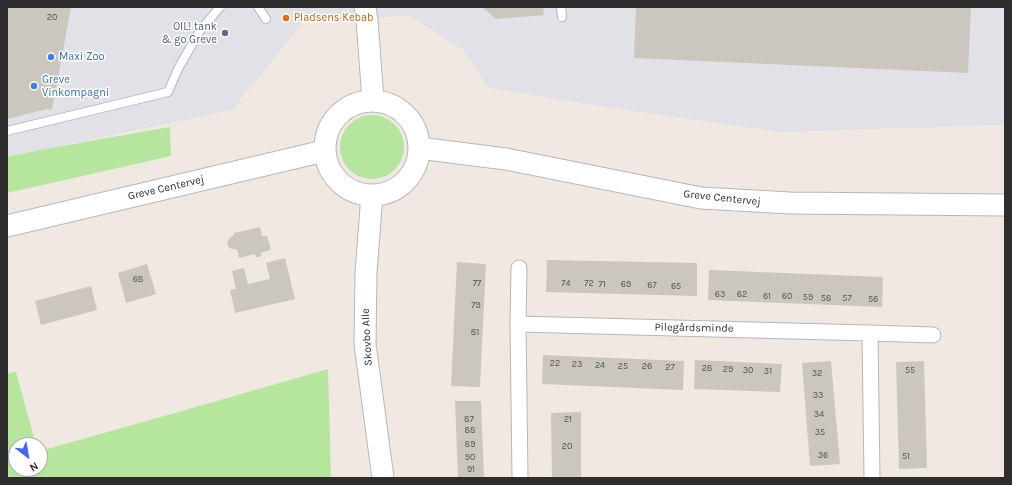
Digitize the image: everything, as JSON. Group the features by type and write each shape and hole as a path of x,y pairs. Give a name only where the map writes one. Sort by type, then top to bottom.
{"street":[{"path":"365,7 373,100"},
{"path":"373,100 391,104 406,114 416,130 419,148 417,162 410,175 400,186 387,193 372,195 358,193 345,187 334,177 327,165 324,151 326,135 332,121 343,110 357,102 373,100"},
{"name":"Greve Centervej","path":"419,148 506,159 701,198 790,203 1005,205"},
{"name":"Greve Centervej","path":"7,226 324,151"},
{"name":"Skovbo Alle","path":"372,195 366,272 365,344 383,478"},
{"path":"519,268 518,324 520,478"},
{"name":"Pilegårdsminde","path":"518,324 933,335"},
{"path":"870,333 872,478"}],"lane":[{"path":"7,131 168,92 178,69 199,32 220,7"},
{"path":"258,7 266,18"},
{"path":"561,7 562,17"}],"shaded area":[{"path":"7,7 1005,7 1005,125 779,132 489,88 463,50 410,16 305,20 232,110 7,157"}],"green space":[{"path":"366,115 378,115 395,124 402,135 404,147 402,159 395,170 378,179 366,179 354,174 345,165 340,153 340,141 345,129 354,120"},
{"path":"170,127 171,156 7,193 7,157"},
{"path":"328,369 331,478 7,478 7,373 16,372 34,437 8,437 8,477 48,477 48,449"}],"building":[{"path":"7,7 71,7 52,110 47,109 7,119"},
{"path":"482,7 543,7 544,15 496,19"},
{"path":"636,7 971,7 968,73 634,58"},
{"path":"260,227 262,236 267,236 270,250 261,253 261,256 259,257 256,257 255,254 239,258 237,250 229,248 227,243 234,233"},
{"path":"285,258 295,299 235,313 230,290 236,289 232,271 244,268 248,284 270,279 266,263"},
{"path":"547,260 697,263 697,296 546,292"},
{"path":"457,262 486,264 480,387 451,386"},
{"path":"147,264 156,294 126,303 118,273"},
{"path":"709,270 883,277 882,307 708,300"},
{"path":"91,286 97,310 41,325 35,301"},
{"path":"543,355 684,361 683,390 542,384"},
{"path":"695,360 782,364 780,392 694,389"},
{"path":"831,361 840,464 810,466 802,363"},
{"path":"924,361 927,468 899,469 896,362"},
{"path":"455,401 481,401 484,478 458,478"},
{"path":"581,412 581,478 552,478 551,413"}],"place":[{"name":"Pladsens Kebab","path":"286,18"},
{"name":"OIL! tank & go Greve","path":"225,33"},
{"name":"Maxi Zoo","path":"51,57"},
{"name":"Greve Vinkompagni","path":"34,86"}]}
